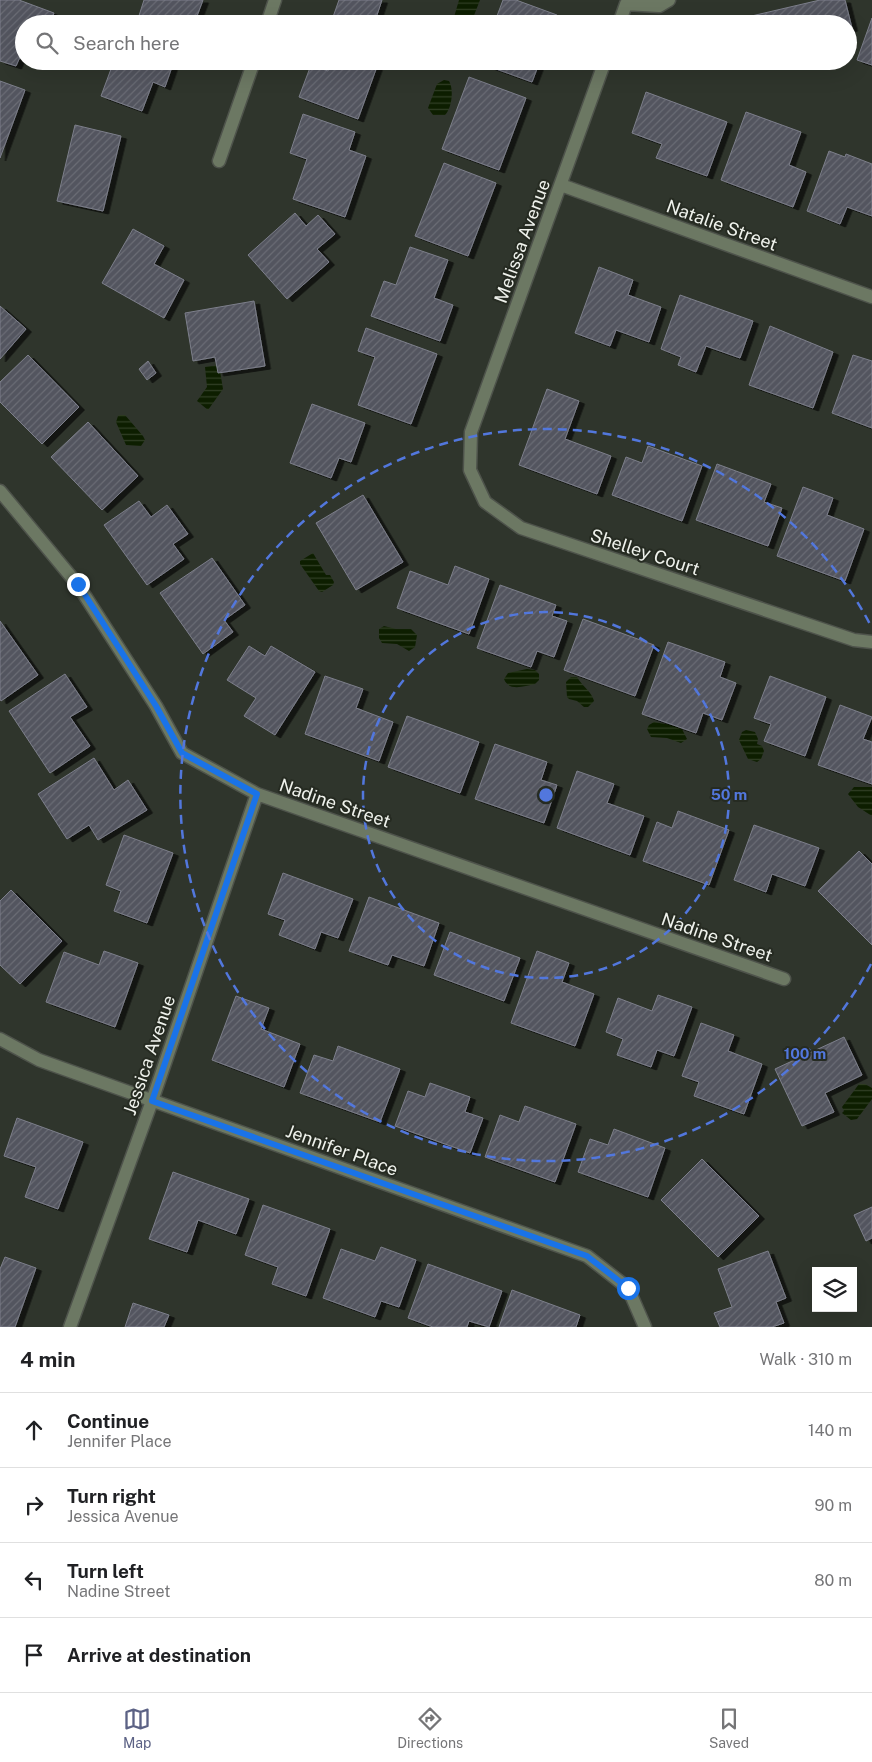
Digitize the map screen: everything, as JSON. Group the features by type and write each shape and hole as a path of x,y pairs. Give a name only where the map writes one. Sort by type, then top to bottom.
{"street":[{"path":"270,15 275,0"},
{"path":"621,15 624,2 659,6 669,0"},
{"path":"219,161 251,70"},
{"name":"Melissa Avenue","path":"471,432 602,70"},
{"name":"Natalie Street","path":"561,185 872,297"},
{"name":"Shelley Court","path":"471,432 470,470 484,502 521,528 844,636 872,642"},
{"name":"Nadine Street","path":"0,492 78,584 156,706 182,753 257,794 784,979"},
{"name":"Jessica Avenue","path":"70,1327 152,1101 257,794"},
{"name":"Jennifer Place","path":"0,1039 39,1060 587,1256 628,1288 645,1327"}],"shaded area":[{"path":"459,0 480,0 474,15 455,15"},
{"path":"444,80 449,81 451,84 452,98 449,108 445,115 433,115 428,108 437,84"},
{"path":"219,365 223,389 208,410 197,401 207,387 205,367"},
{"path":"120,415 125,415 143,436 145,440 141,446 126,445 116,422"},
{"path":"313,553 326,575 330,575 334,582 333,585 322,592 319,591 300,564 300,561"},
{"path":"384,626 396,629 411,629 417,635 415,647 409,651 397,644 382,643 379,638 379,629"},
{"path":"527,669 535,670 539,674 539,680 535,684 513,687 506,683 504,679 508,673"},
{"path":"571,677 577,677 591,695 594,701 588,707 584,707 577,701 567,697 566,682"},
{"path":"654,722 681,727 687,739 681,743 667,738 651,737 647,729"},
{"path":"746,730 755,732 758,739 757,744 762,746 764,751 761,759 757,762 748,759 739,740 742,732"},
{"path":"854,787 872,787 872,816 858,807 848,794"},
{"path":"859,1084 865,1084 872,1088 872,1099 857,1119 851,1120 842,1113 844,1111 842,1107"}],"building":[{"path":"0,0 19,0 54,13 53,15 15,15 15,66 0,61"},
{"path":"144,0 203,0 197,15 139,15"},
{"path":"339,0 382,0 377,15 334,15"},
{"path":"503,0 516,0 557,15 497,15"},
{"path":"820,0 845,0 849,15 756,15"},
{"path":"872,18 872,65 857,60"},
{"path":"111,70 171,70 165,87 153,82 142,111 101,96"},
{"path":"309,70 376,70 358,119 299,97"},
{"path":"499,70 537,70 532,82"},
{"path":"469,77 526,98 499,170 442,149"},
{"path":"0,81 25,90 0,158"},
{"path":"646,92 727,122 707,176 656,158 662,144 632,133"},
{"path":"746,112 801,132 789,165 806,172 793,207 721,180"},
{"path":"303,114 355,132 349,150 366,156 345,217 293,199 307,159 290,153"},
{"path":"75,125 121,136 103,211 57,201"},
{"path":"829,151 845,157 846,154 872,164 872,216 847,207 840,224 807,211"},
{"path":"444,163 496,183 468,256 415,236"},
{"path":"295,213 306,226 318,215 335,234 317,249 329,262 287,299 248,255"},
{"path":"133,229 164,246 154,264 184,280 164,318 102,283"},
{"path":"410,247 448,260 434,298 453,305 440,341 371,316 384,281 396,285"},
{"path":"599,267 633,280 628,295 661,307 649,342 616,330 610,346 575,333"},
{"path":"680,295 753,321 740,358 706,346 696,372 678,365 681,357 661,349"},
{"path":"254,301 265,366 218,373 215,357 193,361 185,313"},
{"path":"0,306 26,329 0,359"},
{"path":"770,326 833,352 813,408 749,385"},
{"path":"366,328 437,354 411,424 358,405 375,357 358,351"},
{"path":"28,355 79,407 42,444 0,402 0,382"},
{"path":"853,355 872,361 872,428 832,413"},
{"path":"148,361 156,373 147,380 139,369"},
{"path":"547,389 579,401 565,439 611,456 597,494 519,465"},
{"path":"312,404 365,423 351,462 339,458 331,478 290,463"},
{"path":"88,422 138,476 102,510 51,457"},
{"path":"648,446 702,466 682,521 612,495 626,457 642,463"},
{"path":"717,464 771,484 764,502 782,508 768,546 696,520"},
{"path":"803,487 833,498 827,515 864,529 845,581 777,556"},
{"path":"363,495 403,562 356,590 316,523"},
{"path":"139,501 151,517 167,505 188,534 173,544 184,559 147,585 104,525"},
{"path":"212,558 245,605 224,620 233,632 203,654 160,593"},
{"path":"455,566 489,579 469,634 397,608 410,571 448,585"},
{"path":"500,585 556,605 552,616 567,621 554,657 537,651 531,667 477,648"},
{"path":"583,619 654,645 635,696 564,670"},
{"path":"0,621 38,675 1,701 0,699"},
{"path":"668,642 725,662 720,677 736,683 722,720 703,713 696,733 642,714"},
{"path":"249,646 265,656 271,646 315,672 275,735 244,716 256,698 227,680"},
{"path":"65,674 87,707 70,717 90,746 50,773 9,711"},
{"path":"325,676 363,689 356,708 393,722 379,761 305,734"},
{"path":"770,676 826,697 805,756 764,741 771,724 754,718"},
{"path":"840,705 872,717 863,739 872,742 872,784 818,765"},
{"path":"407,716 479,742 460,793 388,767"},
{"path":"495,744 547,762 541,780 557,785 544,823 475,799"},
{"path":"94,758 114,790 128,780 147,810 98,840 89,825 67,839 38,794"},
{"path":"577,771 614,784 607,803 644,816 630,855 557,828"},
{"path":"678,811 729,830 709,885 643,861 657,822 672,828"},
{"path":"754,825 819,848 805,886 772,874 766,892 734,880"},
{"path":"124,835 173,853 147,923 114,911 121,891 106,885"},
{"path":"859,851 872,864 872,945 818,891"},
{"path":"283,873 353,899 338,938 321,932 315,949 279,935 285,920 268,914"},
{"path":"11,890 62,941 20,984 0,965 0,901"},
{"path":"369,897 439,923 424,966 392,955 388,965 349,951"},
{"path":"450,932 520,958 504,1001 434,975"},
{"path":"104,951 138,963 115,1027 46,1002 64,952 99,965"},
{"path":"537,951 569,963 562,982 594,994 575,1046 511,1023"},
{"path":"658,995 692,1007 674,1056 657,1050 651,1067 617,1055 623,1039 606,1032 618,998 652,1011"},
{"path":"236,996 269,1008 261,1029 300,1044 284,1087 212,1060"},
{"path":"701,1023 734,1035 728,1051 762,1064 744,1114 694,1096 699,1082 682,1076"},
{"path":"844,1037 862,1075 825,1093 834,1112 802,1126 775,1069"},
{"path":"338,1046 400,1069 380,1122 300,1093 314,1055 333,1061"},
{"path":"430,1083 470,1097 465,1112 483,1118 470,1153 395,1126 408,1091 425,1097"},
{"path":"525,1106 576,1124 555,1182 485,1157 500,1115 519,1122"},
{"path":"17,1118 83,1142 58,1209 25,1197 36,1167 4,1156"},
{"path":"614,1129 665,1148 648,1197 578,1172 590,1139 608,1145"},
{"path":"702,1159 759,1216 718,1257 661,1200"},
{"path":"173,1172 249,1199 236,1234 198,1220 187,1252 149,1239"},
{"path":"263,1205 330,1229 306,1296 272,1284 278,1267 245,1255"},
{"path":"872,1207 872,1238 866,1241 854,1215"},
{"path":"381,1247 416,1260 399,1307 381,1301 375,1317 323,1298 341,1249 375,1261"},
{"path":"768,1251 786,1298 776,1302 784,1323 772,1327 720,1327 714,1313 732,1307 718,1269"},
{"path":"5,1257 36,1268 15,1327 0,1327 0,1269"},
{"path":"428,1264 502,1291 489,1327 469,1321 467,1327 433,1327 408,1318"},
{"path":"512,1290 580,1315 576,1327 499,1327"},
{"path":"133,1303 169,1315 164,1327 125,1327"}],"route":[{"path":"78,584 156,706 182,753 257,794 152,1101 587,1256 628,1288"}]}
